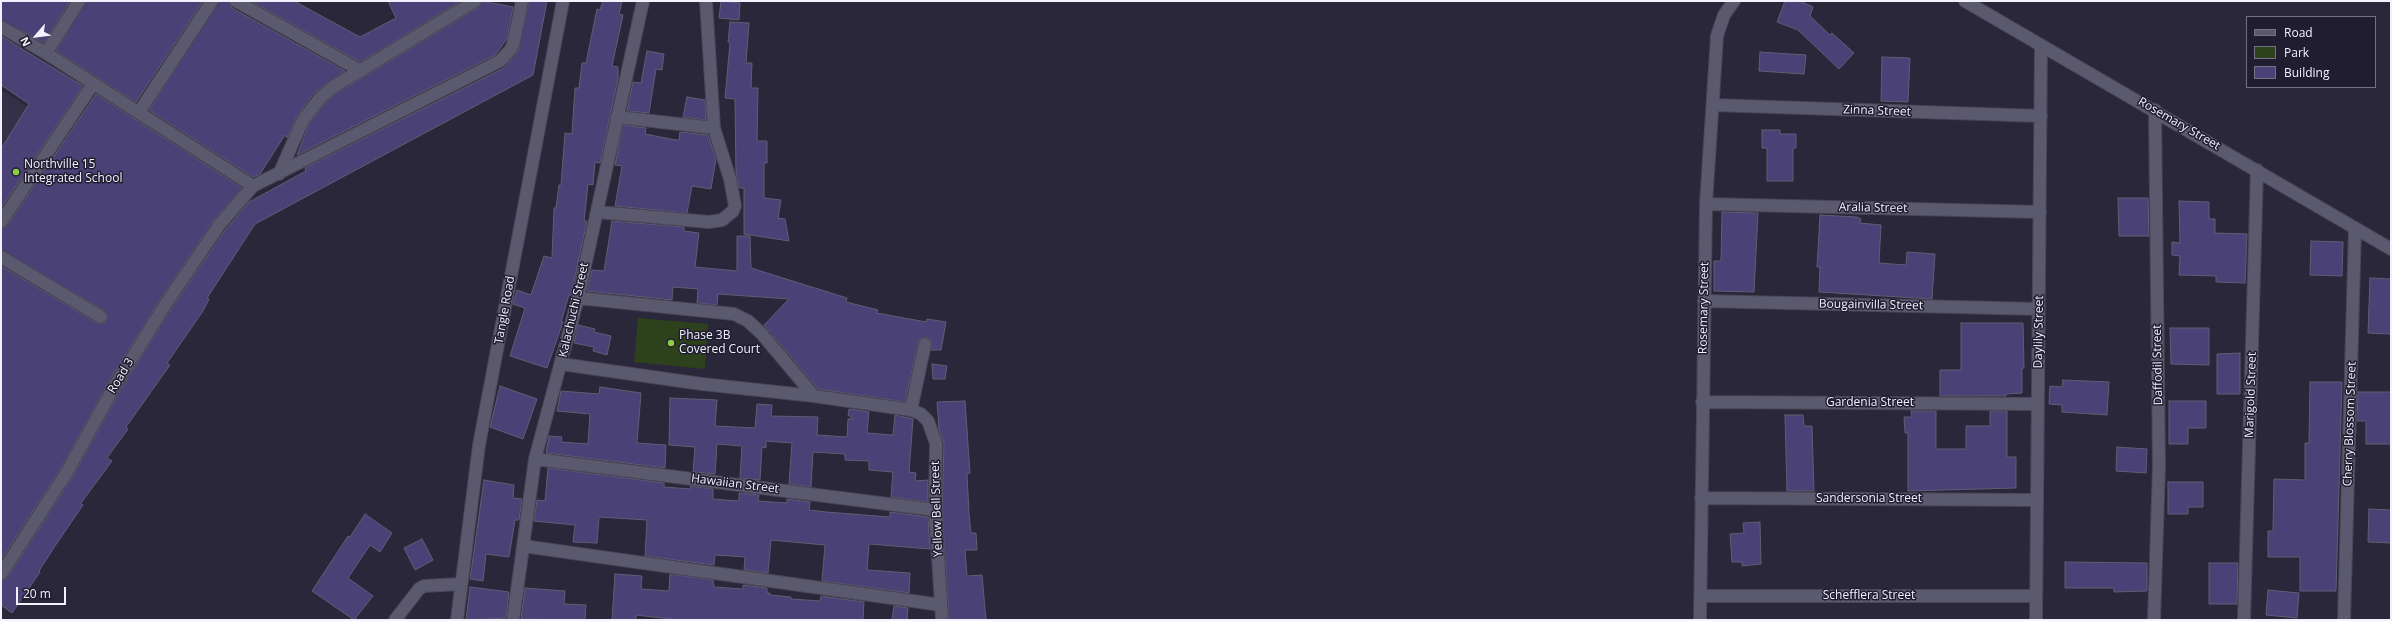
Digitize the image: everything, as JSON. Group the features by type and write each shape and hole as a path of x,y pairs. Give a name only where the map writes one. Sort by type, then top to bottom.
{"street":[{"path":"46,53 79,1"},
{"path":"140,112 212,1"},
{"path":"236,1 361,71"},
{"path":"279,174 311,108 333,87 475,1"},
{"path":"1,27 46,53 93,84 140,112 253,186 500,61 511,49 522,1"},
{"name":"Tangle Road","path":"457,620 479,446 563,1"},
{"name":"Kalachuchi Street","path":"513,620 535,459 578,298 643,1"},
{"path":"597,212 709,222 718,221 731,215 735,206 730,179 714,128 706,1"},
{"name":"Rosemary Street","path":"1700,620 1706,204 1714,105 1717,36 1724,15 1734,1"},
{"name":"Rosemary Street","path":"1965,1 2155,110 2391,249"},
{"name":"Daylily Street","path":"2036,620 2041,45"},
{"path":"1,222 93,84"},
{"name":"Zinna Street","path":"1714,105 2041,116"},
{"name":"Daffodil Street","path":"2154,620 2159,467 2155,110"},
{"path":"617,117 714,128"},
{"name":"Marigold Street","path":"2244,620 2257,170"},
{"name":"Road 3","path":"1,574 67,472 114,387 165,305 220,224 253,186"},
{"name":"Aralia Street","path":"1706,204 2040,212"},
{"name":"Cherry Blossom Street","path":"2344,620 2355,228"},
{"path":"1,257 101,317"},
{"path":"578,298 734,314 748,321 761,333 814,396"},
{"name":"Bougainvilla Street","path":"1704,301 2039,309"},
{"path":"561,364 702,384 814,396 911,410 925,344"},
{"name":"Gardenia Street","path":"1702,402 2038,404"},
{"name":"Yellow Bell Street","path":"911,410 928,421 936,443 935,510 942,620"},
{"name":"Hawaiian Street","path":"535,459 935,510"},
{"name":"Sandersonia Street","path":"1701,498 2037,500"},
{"path":"523,546 941,605"},
{"path":"395,620 419,589 424,586 461,584"},
{"name":"Schefflera Street","path":"1700,596 2036,596"}],"shaded area":[{"name":"Northville 15 Integrated School","path":"1,90 61,127 1,218"}],"green space":[{"name":"Phase 3B Covered Court","path":"638,318 708,324 705,369 634,362"}],"building":[{"path":"1,1 70,1 44,43 1,20"},
{"path":"86,1 203,1 136,102 56,51"},
{"path":"219,1 229,1 232,8 345,71 314,93 297,116 287,138 285,135 260,174 253,177 149,110"},
{"path":"251,1 294,1 360,37 396,18 388,1 461,1 360,62"},
{"path":"482,1 513,7 507,39 495,55 297,155 309,124 325,103 337,93 479,7"},
{"path":"529,1 547,1 533,75 255,224 207,298 209,299 203,311 167,363 170,365 126,427 128,429 107,458 112,461 81,503 83,505 55,546 39,571 40,572 12,613 1,605 1,581 7,578 73,476 120,391 171,309 226,229 249,202 306,171 305,168 504,68 518,52"},
{"path":"603,1 622,1 619,14 623,15 612,66 618,67 618,79 600,163 595,162 593,185 588,184 584,221 587,221 571,295 569,295 561,322 563,322 547,368 510,356 525,308 513,304 517,290 531,295 544,256 552,258 554,208 556,208 559,185 561,185 565,133 572,134 575,88 579,88 582,63 586,63 597,9 600,10"},
{"path":"721,1 740,3 739,20 719,18"},
{"path":"1785,1 1800,1 1813,7 1810,16 1830,35 1832,33 1854,53 1839,69 1798,30 1777,22"},
{"path":"730,22 749,23 746,63 752,63 751,88 758,88 757,141 767,141 767,163 764,163 764,198 781,200 778,218 785,219 789,241 744,234 744,188 739,188 736,173 735,99 725,98 730,43 728,42"},
{"path":"1,36 83,86 1,208 1,149 29,104 1,85"},
{"path":"647,51 664,54 662,70 656,69 649,113 627,111 633,82 641,83"},
{"path":"1760,52 1806,55 1804,74 1759,71"},
{"path":"1882,57 1910,58 1908,102 1881,101"},
{"path":"96,94 242,188 214,220 159,301 108,383 61,468 1,560 1,266 97,323 105,323 108,317 105,311 1,250 1,229 7,226"},
{"path":"687,97 705,100 706,120 683,117"},
{"path":"623,125 646,128 645,134 676,140 679,140 680,132 708,135 716,159 711,189 692,186 687,213 615,206 622,166 615,165"},
{"path":"1762,130 1780,130 1780,134 1796,134 1796,148 1793,148 1793,181 1767,181 1767,148 1762,148"},
{"path":"2118,198 2148,198 2149,236 2119,236"},
{"path":"2179,201 2209,202 2209,219 2215,219 2215,233 2247,234 2245,283 2216,282 2216,276 2179,275 2180,256 2172,255 2172,242 2180,243"},
{"path":"1722,212 1758,213 1754,292 1714,291 1714,261 1721,261"},
{"path":"1820,215 1857,217 1861,219 1860,223 1881,225 1879,263 1906,265 1907,252 1935,254 1932,299 1819,292 1820,267 1817,267"},
{"path":"612,221 684,227 684,231 699,233 695,267 737,271 737,236 750,236 751,268 847,298 846,302 878,310 877,313 926,322 927,319 946,322 941,350 931,350 932,341 927,337 919,339 905,402 818,389 764,325 789,299 718,294 717,305 697,303 698,289 673,287 672,300 587,291 592,270 604,271"},
{"path":"2311,241 2343,242 2342,276 2310,275"},
{"path":"2370,278 2391,279 2391,334 2368,333"},
{"path":"1961,323 2023,323 2024,368 2022,368 2022,393 2006,394 2006,396 1940,396 1940,370 1961,370"},
{"path":"578,325 595,329 594,332 611,336 607,355 593,351 594,347 574,343"},
{"path":"2170,328 2209,328 2209,365 2171,364"},
{"path":"2240,353 2240,394 2217,394 2217,354"},
{"path":"932,364 947,366 945,379 933,379"},
{"path":"2063,380 2109,382 2107,415 2062,412 2062,405 2049,404 2050,386 2062,387"},
{"path":"2310,382 2342,382 2336,591 2300,591 2300,557 2268,557 2268,531 2273,531 2274,479 2305,480 2305,443 2309,443"},
{"path":"500,386 537,399 523,439 490,427"},
{"path":"600,387 641,393 637,443 666,445 665,468 546,453 549,436 562,437 561,442 588,444 590,414 557,411 561,391 599,394"},
{"path":"2358,392 2391,392 2391,444 2366,444 2366,421 2357,421"},
{"path":"670,398 717,400 715,426 755,428 757,404 772,405 771,416 818,417 817,435 847,437 848,419 853,419 848,415 849,409 869,412 867,433 893,435 895,415 913,419 909,472 916,473 915,481 928,480 928,502 891,497 893,472 869,470 869,461 845,460 845,454 813,452 811,487 789,484 792,443 766,441 766,448 762,447 760,480 740,478 742,446 717,444 715,474 693,472 695,447 669,445"},
{"path":"965,401 970,473 967,474 969,513 971,533 976,533 977,550 965,550 967,576 982,575 986,620 949,620 942,510 944,443 939,429 937,402"},
{"path":"2169,401 2206,401 2206,428 2188,428 2188,444 2169,444"},
{"path":"1911,411 1936,411 1936,449 1966,449 1966,426 1990,426 1990,411 2007,411 2007,457 2016,457 2016,488 1908,491 1908,433 1905,433 1904,417 1912,417"},
{"path":"1785,415 1803,415 1804,426 1812,426 1814,491 1787,491"},
{"path":"2117,447 2147,449 2146,473 2116,471"},
{"path":"548,468 664,483 664,487 690,489 691,486 713,489 713,499 739,501 739,493 759,495 758,501 787,503 787,499 810,502 809,510 890,517 890,512 928,517 930,549 869,544 867,570 910,573 909,593 822,581 825,545 771,540 768,573 744,570 745,557 715,555 714,565 645,556 647,520 599,517 597,543 573,542 575,525 534,521 537,500 545,501"},
{"path":"484,480 514,485 513,498 522,499 519,520 515,520 509,557 486,554 483,581 470,579"},
{"path":"2168,482 2203,482 2203,507 2188,507 2188,514 2168,514"},
{"path":"2369,509 2391,510 2391,543 2368,542"},
{"path":"365,514 392,533 380,552 370,545 348,578 373,596 354,620 312,591 348,536 350,537"},
{"path":"1760,522 1761,564 1742,566 1742,562 1732,562 1730,534 1744,533 1743,523"},
{"path":"422,539 433,560 415,570 404,548"},
{"path":"2065,562 2147,563 2147,591 2114,592 2114,588 2065,588"},
{"path":"2209,563 2238,563 2237,604 2209,604"},
{"path":"615,574 642,576 641,589 669,591 670,574 713,580 714,587 743,589 743,585 767,588 767,593 770,593 770,595 791,597 791,599 820,601 821,596 864,602 863,620 679,620 636,615 636,620 612,620"},
{"path":"470,587 509,592 506,618 466,620"},
{"path":"525,588 565,591 564,604 586,605 585,620 521,619"},
{"path":"2268,590 2299,593 2297,618 2266,615"},
{"path":"894,606 908,608 907,620 892,620"}],"place":[{"name":"Northville 15 Integrated School","path":"16,172"},
{"name":"Phase 3B Covered Court","path":"671,343"}]}
